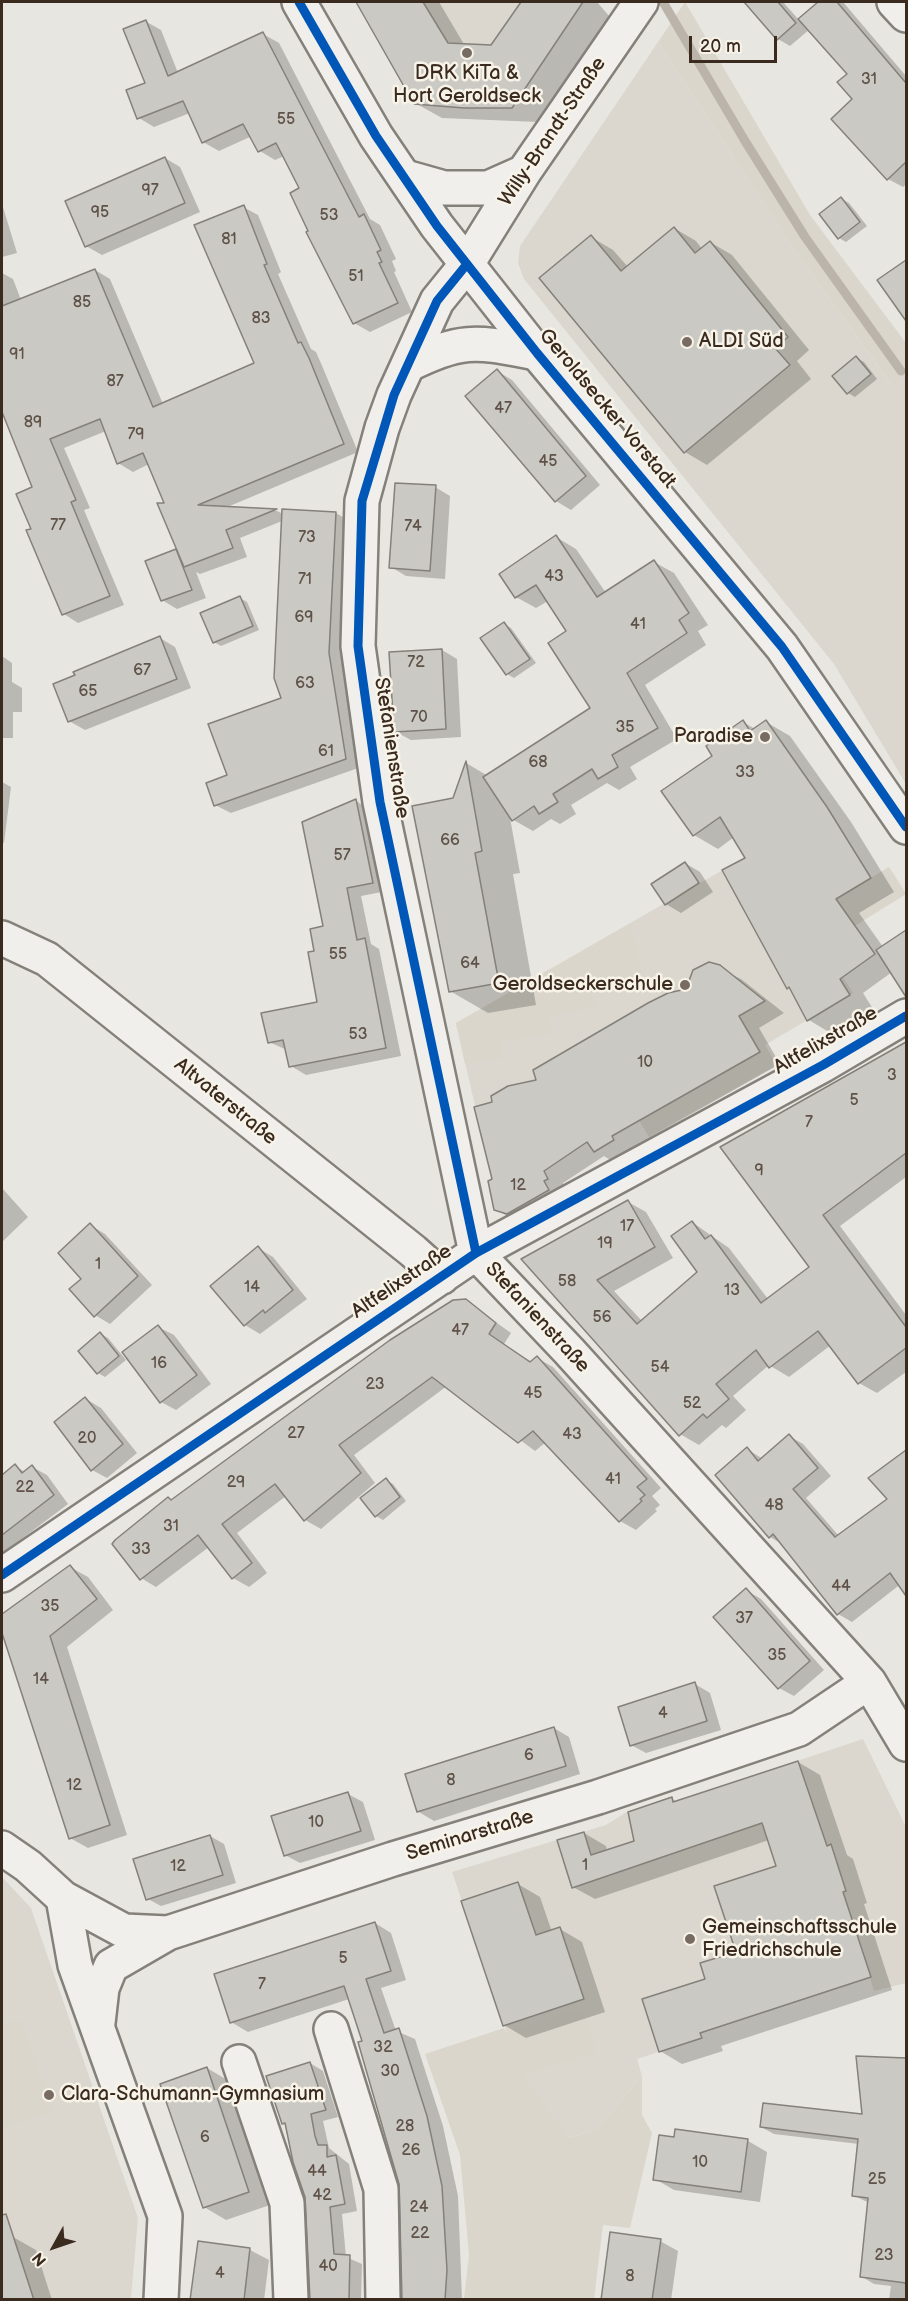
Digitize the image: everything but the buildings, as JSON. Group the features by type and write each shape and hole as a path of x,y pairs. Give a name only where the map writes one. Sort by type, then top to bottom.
{"street":[{"name":"Geroldsecker Vorstadt","path":"299,2 376,136 466,264 537,353 782,647 906,827"},
{"name":"Willy-Brandt-Straße","path":"466,264 524,172 641,2"},
{"path":"894,2 906,15"},
{"path":"405,177 444,188 488,188 524,172"},
{"name":"Stefanienstraße","path":"466,264 437,301 382,428 362,501 358,646 380,802 476,1253 569,1351 869,1682 906,1744"},
{"path":"408,365 440,349 477,342 537,353"},
{"name":"Altvaterstraße","path":"2,938 47,959 413,1251 442,1277"},
{"name":"Altfelixstraße","path":"2,1575 476,1253 813,1070 906,1016"},
{"name":"Seminarstraße","path":"2,1848 28,1866 63,1898 124,1931 168,1933 393,1859 598,1797 799,1729 869,1682"},
{"path":"63,1898 75,1965 165,2217 160,2300"},
{"path":"98,2028 102,1988 111,1966 168,1933"},
{"path":"331,2029 381,2188 383,2300"},
{"path":"239,2062 287,2203 291,2300"}],"shaded area":[{"name":"DRK KiTa & Hort Geroldseck","path":"356,2 583,2 512,108 464,108 414,104"},
{"path":"685,2 810,215 906,343 906,373 892,385 792,247 658,42"},
{"path":"658,42 792,247 891,384 906,373 906,784 834,664 524,279 518,263 520,246"},
{"name":"Geroldseckerschule","path":"829,809 871,878 889,867 906,894 837,937 856,968 843,977 853,993 765,1045 777,1065 649,1137 621,1091 490,1171 456,1023"},
{"path":"889,867 906,894 842,933 825,906"},
{"path":"631,923 643,981 593,990 597,1007 548,1016 552,1034 501,1042 503,1058 465,1064 456,1023"},
{"name":"Gemeinschaftsschule Friedrichschule","path":"863,1739 906,1827 906,1983 874,1991 870,1978 701,2033 702,2038 637,2059 642,2076 596,2130 567,2138 521,2075 452,1872 606,1825 625,1813 672,1797 674,1802"},
{"name":"Clara-Schumann-Gymnasium","path":"2,1877 31,1908 138,2218 131,2299 2,2299"},
{"path":"582,2009 597,2052 522,2075 568,2138 596,2130 642,2076 642,2115 652,2133 630,2228 603,2225 594,2299 464,2299 469,2255 460,2155 425,2054 504,2028 506,2032"},
{"path":"21,2019 53,2111 2,2129 2,2026"}],"waterway":[{"path":"663,2 805,237 901,371"}],"cycle path":[{"path":"299,2 376,136 437,226 537,353 782,647 906,827"},
{"path":"467,264 437,301 394,395 362,501 358,646 380,802 476,1253"},
{"path":"2,1575 476,1253 823,1065 906,1016"}],"place":[{"name":"DRK KiTa & Hort Geroldseck","path":"467,53"},
{"name":"ALDI Süd","path":"687,342"},
{"name":"Paradise","path":"765,737"},
{"name":"Geroldseckerschule","path":"685,985"},
{"name":"Gemeinschaftsschule Friedrichschule","path":"690,1939"},
{"name":"Clara-Schumann-Gymnasium","path":"49,2095"}]}
